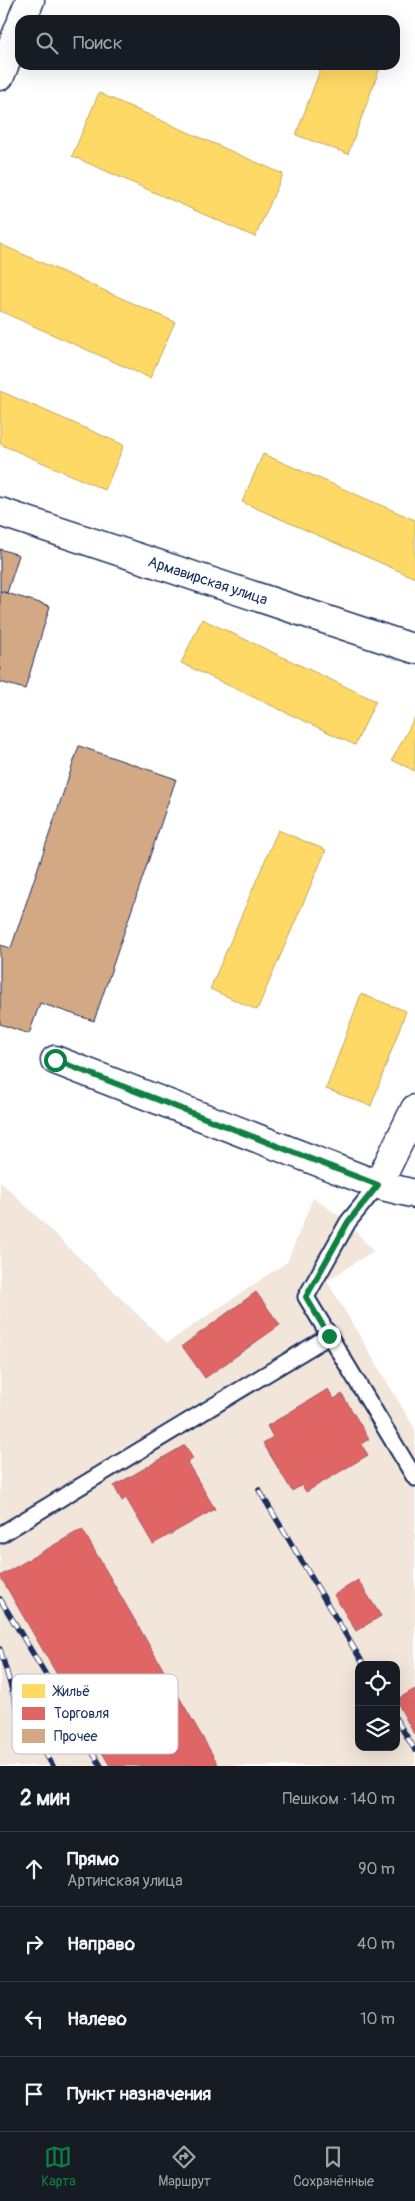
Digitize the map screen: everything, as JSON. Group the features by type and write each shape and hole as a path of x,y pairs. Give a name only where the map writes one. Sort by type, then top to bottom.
{"street":[{"path":"24,15 30,0"},
{"path":"0,76 15,38"},
{"name":"Армавирская улица","path":"0,512 415,649"},
{"path":"55,1060 378,1185 415,1194"},
{"path":"378,1185 415,1109"}],"lane":[{"path":"378,1185 348,1222 306,1297 415,1478"},
{"path":"0,1535 329,1336"}],"shaded area":[{"path":"0,1181 167,1343 287,1262 313,1198 348,1222 373,1251 327,1281 415,1429 415,1766 0,1766"}],"building: Жильё":[{"path":"320,70 379,70 348,154 296,135"},
{"path":"99,93 283,174 255,237 72,156"},
{"path":"0,244 175,322 150,378 0,311"},
{"path":"0,391 124,445 105,490 0,444"},
{"path":"263,454 415,520 415,578 242,502"},
{"path":"202,619 376,701 355,745 181,663"},
{"path":"415,717 415,771 392,760"},
{"path":"278,830 326,850 257,1010 210,989"},
{"path":"361,994 406,1011 371,1106 326,1089"}],"building: Торговля":[{"path":"256,1292 280,1325 205,1378 182,1346"},
{"path":"328,1389 334,1399 342,1394 369,1439 361,1444 368,1455 306,1492 302,1485 292,1491 263,1443 273,1437 267,1426"},
{"path":"185,1445 193,1459 187,1462 215,1509 153,1544 126,1498 122,1501 114,1486"},
{"path":"82,1529 166,1674 57,1674 0,1576"},
{"path":"358,1580 381,1616 356,1631 334,1595"},
{"path":"415,1689 415,1734 400,1708 400,1698"},
{"path":"178,1695 219,1766 110,1766 103,1754 178,1754"}],"building: Прочее":[{"path":"0,549 19,555 7,593 0,591"},
{"path":"0,591 50,606 25,689 0,682"},
{"path":"79,746 176,779 94,1021 40,1003 29,1034 0,1024 0,945 11,948"}],"railway":[{"path":"259,1490 362,1661"},
{"path":"0,1599 45,1674"},
{"path":"0,1649 12,1690"},
{"path":"400,1726 415,1750"},
{"path":"46,1754 53,1766"},
{"path":"94,1754 101,1766"}],"route":[{"path":"55,1060 378,1185 348,1222 306,1297 329,1336"}]}
